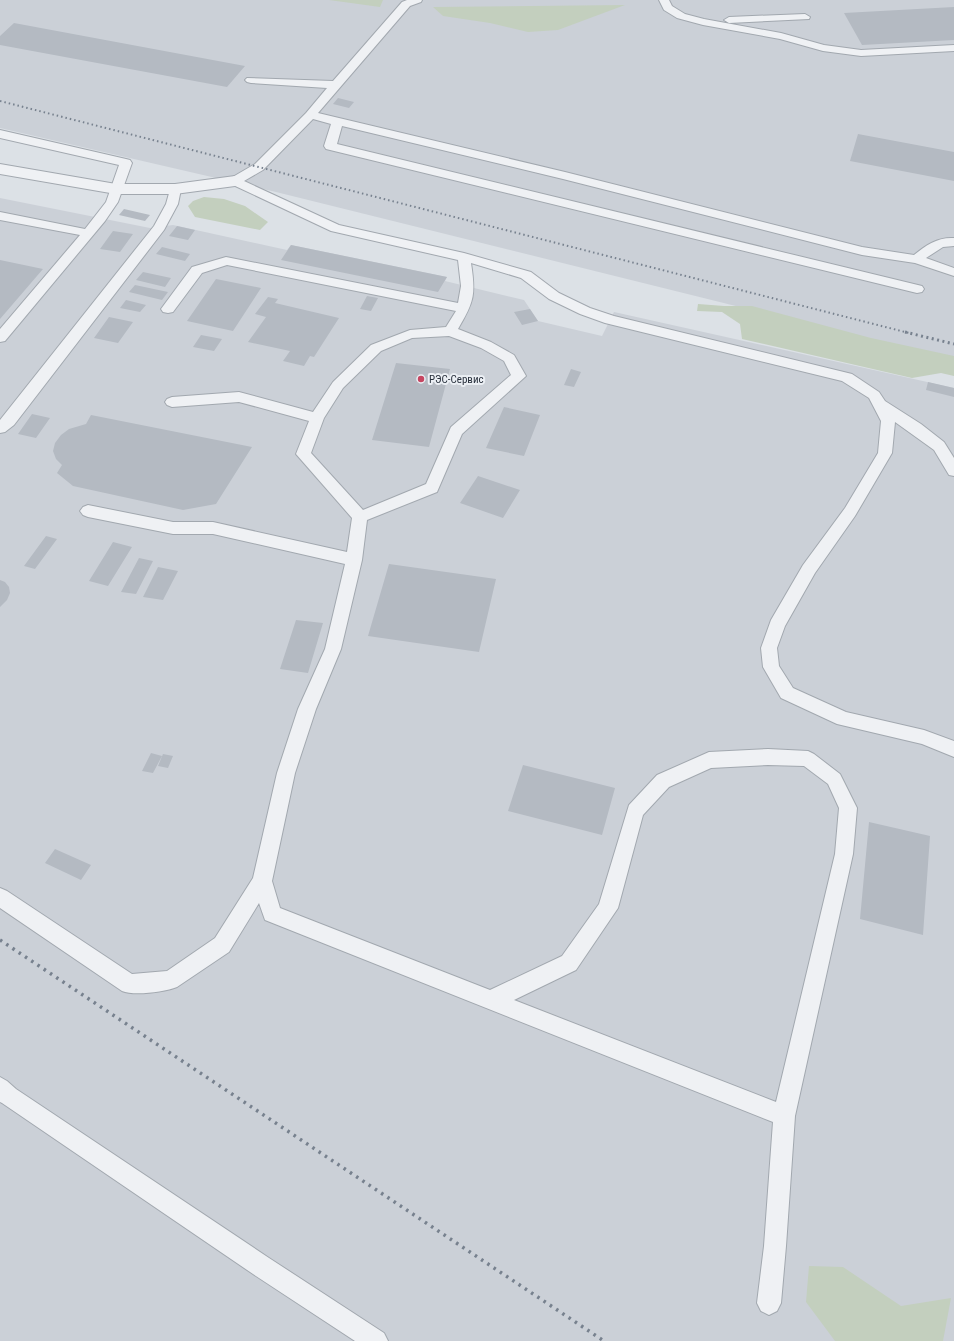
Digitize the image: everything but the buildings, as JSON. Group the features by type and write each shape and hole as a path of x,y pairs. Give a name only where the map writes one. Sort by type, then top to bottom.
{"street":[{"path":"0,169 116,189 175,188 235,181"}],"lane":[{"path":"235,181 259,167 310,115 406,4 417,0"},
{"path":"664,0 668,8 681,16 703,22 781,36 823,48 861,53 954,48"},
{"path":"703,22 805,17"},
{"path":"251,80 336,85"},
{"path":"310,115 565,176 862,251 917,259 954,272"},
{"path":"338,121 330,146 917,289"},
{"path":"0,134 126,163 112,202 0,338"},
{"path":"235,181 335,228 464,257 526,275 554,296 610,320 847,377 874,395 888,421 885,453 850,512 809,569 777,625 769,648 771,667 787,693 843,719 924,737 954,749"},
{"path":"0,428 9,422 160,227 172,204 175,188"},
{"path":"0,216 88,233"},
{"path":"917,259 933,246 950,241 954,242"},
{"path":"450,332 464,308 468,286 464,257"},
{"path":"168,309 197,270 226,261 464,308"},
{"path":"450,332 486,345 509,358 519,376 456,431 432,488 360,517 303,454 317,418 338,385 376,348 410,334 450,332"},
{"path":"172,402 239,397 317,418"},
{"path":"879,405 916,428 939,446 954,471"},
{"path":"88,511 173,528 213,528 354,560"},
{"path":"0,897 129,984 170,980 222,945 262,881 286,773 307,709 333,649 354,560 360,517"},
{"path":"491,1000 569,963 608,908 635,811 663,780 709,760 768,757 808,759 834,778 848,808 844,854 784,1116 775,1246 769,1303"},
{"path":"262,881 272,914 784,1116"},
{"path":"0,1088 9,1096 261,1266 376,1341"}],"shaded area":[{"path":"0,0 954,0 954,360 276,192 0,128"},
{"path":"0,198 150,228 173,225 287,250 291,245 447,277 445,281 524,300 538,321 602,336 614,312 954,388 954,1341 0,1341"}],"green space":[{"path":"329,0 383,0 380,7"},
{"path":"625,5 558,30 528,32 490,23 443,16 433,7"},
{"path":"204,197 224,199 245,206 268,222 260,230 195,217 188,206 193,201"},
{"path":"698,304 752,306 871,338 954,356 954,376 941,373 912,378 742,339 740,324 722,312 697,311"},
{"path":"809,1266 843,1267 901,1306 951,1298 943,1341 835,1341 806,1302"}],"railway":[{"path":"0,101 907,332"},
{"path":"907,332 954,344"},
{"path":"0,940 604,1341"}],"place":[{"name":"РЭС-Сервис","path":"421,379"}]}
